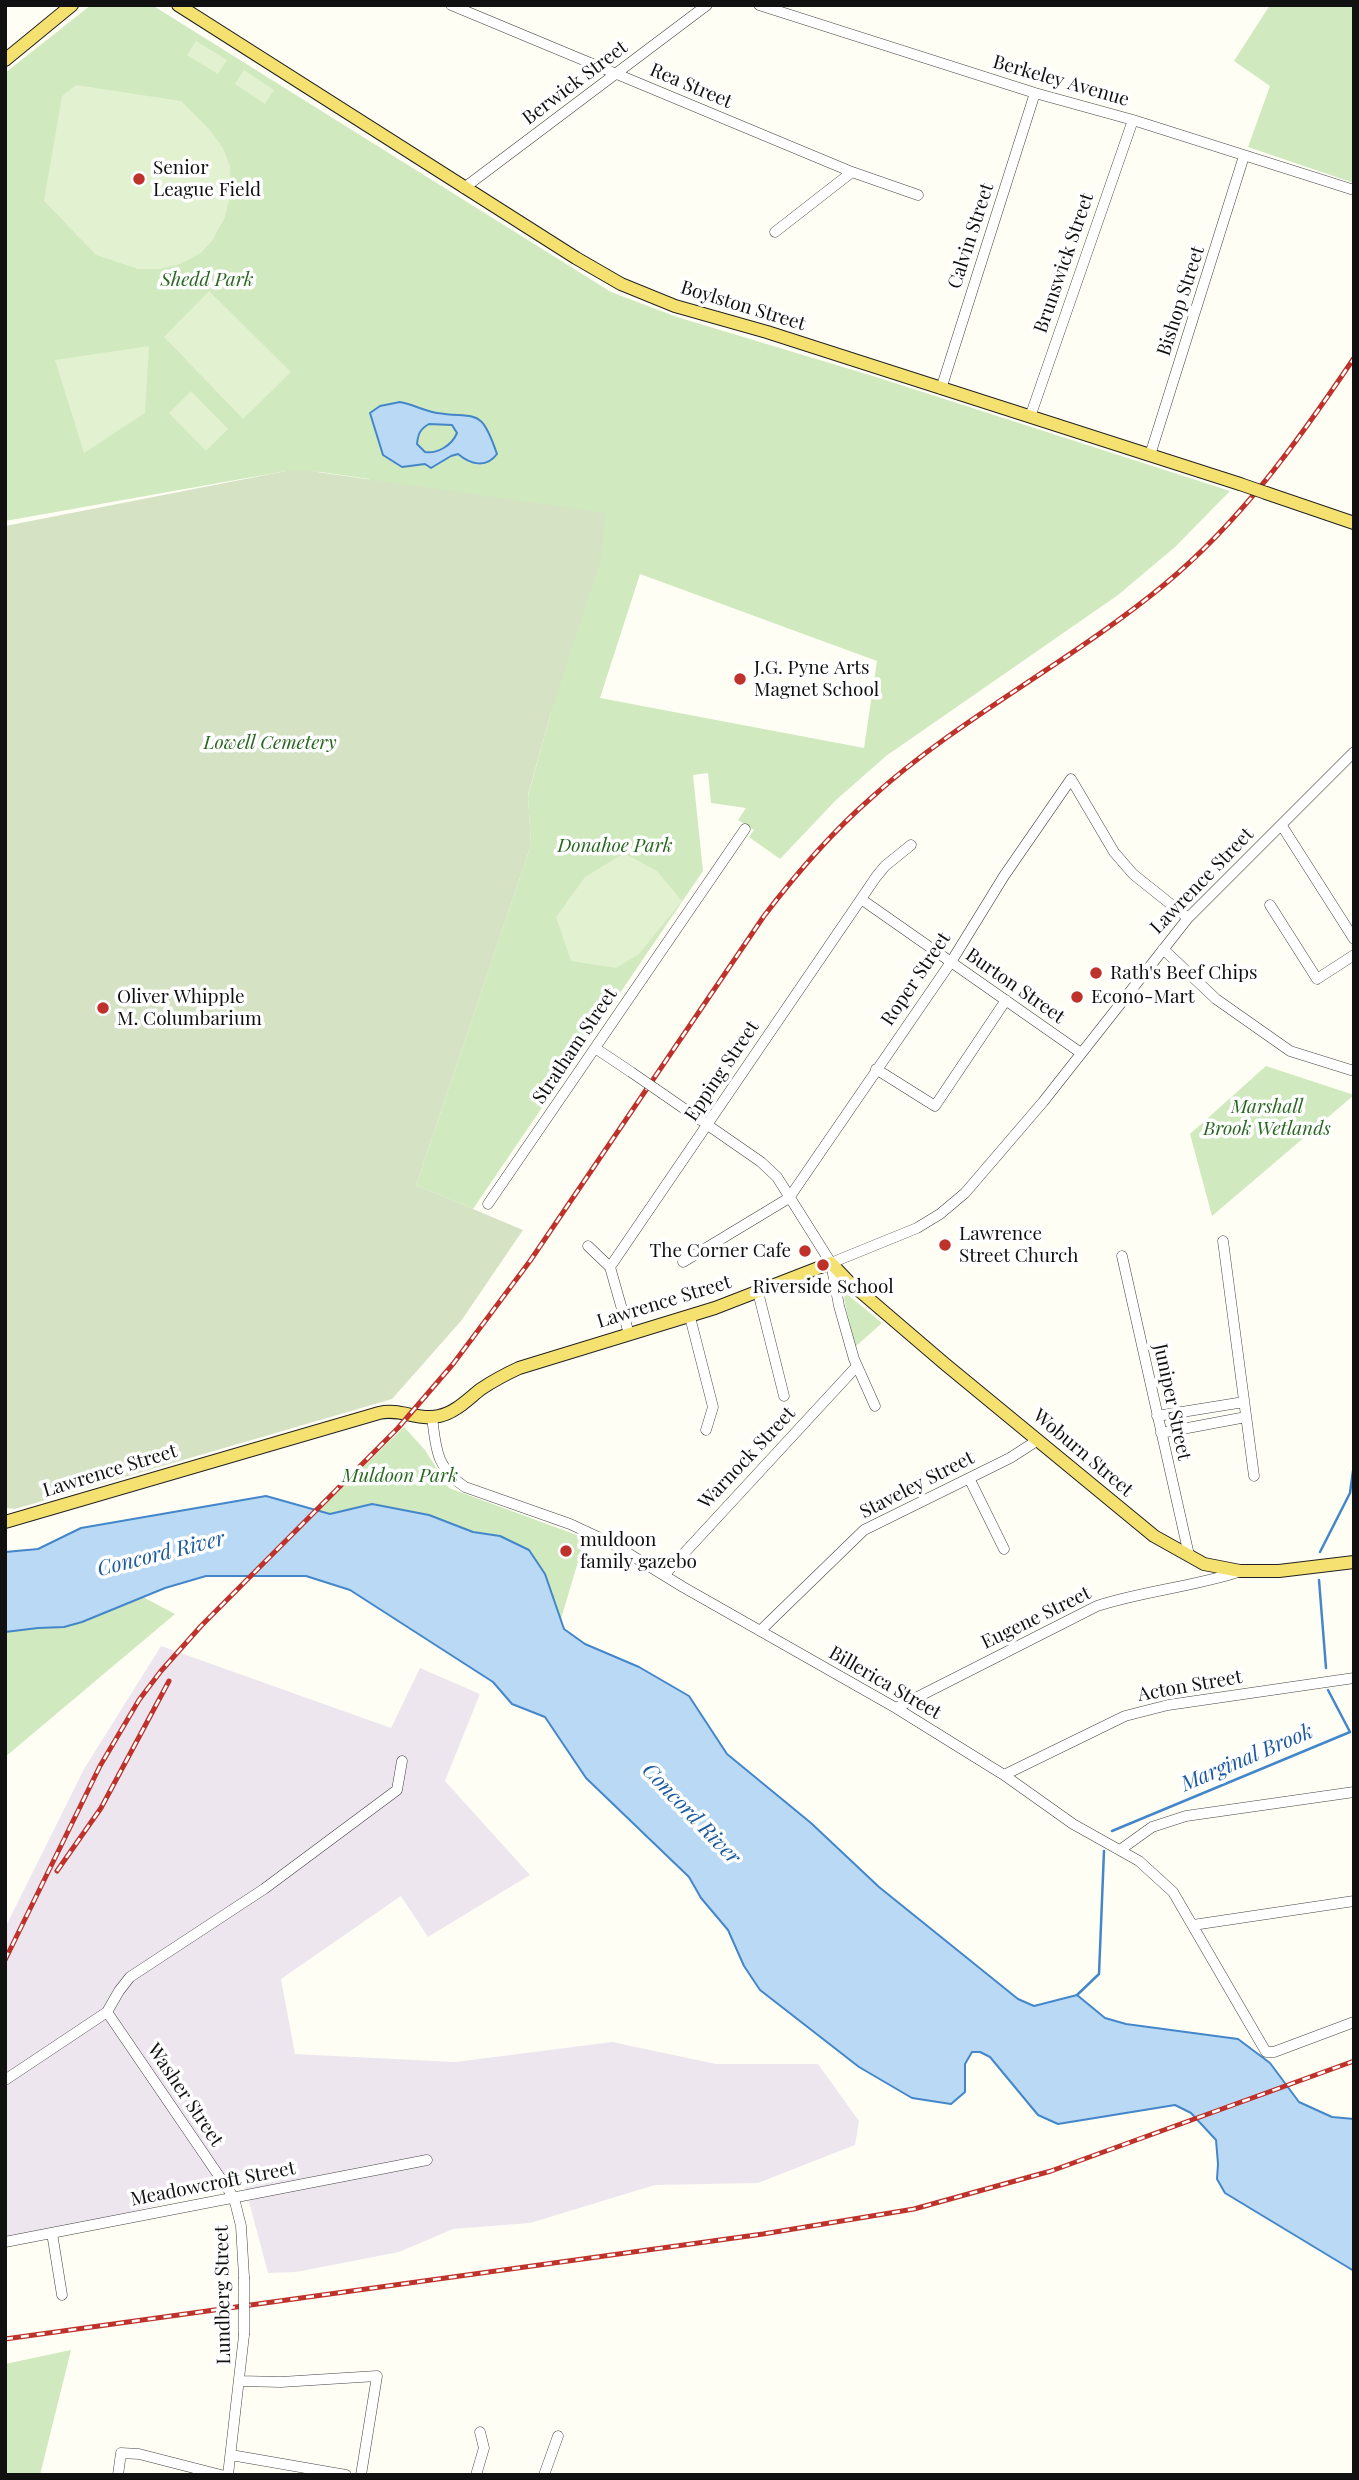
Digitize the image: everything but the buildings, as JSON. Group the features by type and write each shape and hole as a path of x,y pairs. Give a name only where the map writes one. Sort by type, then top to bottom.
{"main road":[{"path":"5,60 72,5"},
{"name":"Boylston Street","path":"178,5 464,188 621,284 675,306 767,332 1354,523"},
{"name":"Lawrence Street","path":"5,1522 370,1415 395,1410 432,1417 448,1413 492,1382 519,1368 690,1317 831,1263"},
{"name":"Woburn Street","path":"831,1263 867,1298 1154,1536 1204,1564 1240,1571 1279,1571 1354,1562"}],"street":[{"name":"Rea Street","path":"451,5 852,172 918,195"},
{"name":"Berwick Street","path":"464,188 707,5"},
{"name":"Berkeley Avenue","path":"759,5 1354,190"},
{"name":"Calvin Street","path":"941,389 1035,93"},
{"name":"Brunswick Street","path":"1030,417 1133,120"},
{"name":"Bishop Street","path":"1150,455 1244,156"},
{"path":"775,232 852,172"},
{"name":"Lawrence Street","path":"831,1263 917,1228 940,1214 965,1193 1082,1053 1188,918 1354,752"},
{"name":"Roper Street","path":"789,1198 951,962 1004,876 1071,779 1114,852 1133,874 1188,918"},
{"path":"1282,826 1354,939"},
{"name":"Stratham Street","path":"488,1204 745,828"},
{"name":"Epping Street","path":"610,1267 861,899 885,866 911,845"},
{"name":"Burton Street","path":"861,899 1082,1053"},
{"path":"1270,905 1317,979 1354,955"},
{"path":"1163,948 1216,999 1290,1051 1354,1071"},
{"path":"876,1069 935,1106 1006,1000"},
{"path":"595,1048 769,1169 831,1263 839,1306 857,1366 875,1406"},
{"path":"683,1262 789,1198"},
{"path":"1223,1241 1254,1476"},
{"path":"588,1246 610,1267 629,1334"},
{"name":"Juniper Street","path":"1122,1256 1189,1555"},
{"path":"758,1292 784,1396"},
{"path":"690,1317 713,1407 706,1430"},
{"name":"Warnock Street","path":"664,1575 857,1366"},
{"path":"1157,1416 1244,1402"},
{"name":"Billerica Street","path":"432,1417 437,1454 442,1465 456,1481 480,1494 586,1531 613,1544 896,1708 1004,1774 1073,1824 1139,1861 1173,1892 1266,2052 1354,2022"},
{"path":"1161,1433 1246,1417"},
{"name":"Staveley Street","path":"760,1631 864,1530 1010,1458 1038,1440"},
{"path":"970,1478 1004,1549"},
{"name":"Eugene Street","path":"896,1708 1097,1606 1207,1582 1240,1571"},
{"name":"Acton Street","path":"1004,1774 1125,1716 1168,1705 1354,1678"},
{"path":"5,2080 107,2012 130,1977 280,1877 397,1790 402,1761"},
{"path":"1120,1850 1152,1827 1186,1816 1354,1792"},
{"path":"1193,1925 1354,1901"},
{"name":"Washer Street","path":"107,2012 234,2198"},
{"name":"Meadowcroft Street","path":"5,2242 427,2160"},
{"name":"Lundberg Street","path":"228,2475 244,2335 241,2226 234,2198"},
{"path":"52,2233 62,2295"},
{"path":"240,2381 281,2382 377,2376 361,2475"},
{"path":"476,2475 484,2448 480,2432"},
{"path":"544,2475 558,2436"},
{"path":"118,2475 121,2453 139,2454 221,2475"},
{"path":"231,2455 346,2475"}],"shaded area":[{"path":"161,1646 391,1728 420,1668 480,1694 445,1781 530,1875 428,1937 401,1896 281,1979 295,2054 455,2062 612,2042 716,2064 818,2064 859,2121 855,2145 758,2183 655,2185 530,2223 453,2229 399,2252 296,2272 268,2273 244,2183 110,2217 5,2239 5,1928 84,1769"}],"green space":[{"name":"Shedd Park","path":"91,5 152,5 611,292 677,317 876,377 1230,491 1175,547 1118,595 886,756 836,800 780,859 749,837 754,830 738,820 746,808 711,803 708,773 693,775 703,871 473,1209 416,1185 531,845 528,796 551,712 369,479 321,472 286,471 5,521 5,73","holes":["640,574 877,661 864,748 600,698"]},
{"path":"1270,5 1354,5 1354,183 1248,147 1270,86 1234,61"},
{"path":"196,41 227,60 218,74 187,55"},
{"path":"244,70 274,90 265,104 235,84"},
{"name":"Senior League Field","path":"76,85 181,101 210,130 223,148 230,166 231,192 225,217 212,241 201,253 180,264 160,269 138,269 96,255 44,201 62,96"},
{"path":"209,291 291,372 243,419 164,337"},
{"path":"149,346 145,413 84,453 55,360"},
{"path":"191,391 228,429 206,451 169,413"},
{"name":"Lowell Cemetery","path":"303,470 606,513 601,559 551,712 528,795 531,845 416,1185 523,1230 461,1321 392,1399 15,1509 5,1508 5,526 286,471"},
{"path":"624,853 657,871 682,901 639,954 616,968 571,961 556,917 585,877"},
{"name":"Marshall Brook Wetlands","path":"1266,1066 1354,1095 1212,1216 1190,1134"},
{"path":"842,1290 882,1323 855,1347"},
{"name":"Muldoon Park","path":"404,1427 425,1450 449,1488 585,1538 561,1619 545,1574 500,1536 473,1532 429,1515 372,1504 331,1514 318,1511"},
{"path":"143,1597 175,1614 5,1757 5,1632 64,1627"},
{"path":"71,2350 40,2475 5,2475 5,2364"}],"water":[{"path":"400,402 432,412 476,418 487,429 497,454 483,463 473,462 458,454 431,468 425,464 402,467 383,455 370,413 380,406","holes":["429,424 452,425 457,433 444,448 425,452 417,444 420,432"]},
{"name":"Concord River","path":"266,1496 330,1514 372,1504 429,1515 473,1532 500,1536 529,1550 545,1574 564,1629 585,1644 639,1667 689,1696 727,1754 811,1823 879,1887 1018,1999 1034,2006 1077,1995 1105,2018 1126,2024 1238,2039 1270,2063 1299,2102 1332,2117 1354,2119 1354,2271 1225,2193 1217,2179 1216,2140 1191,2113 1175,2105 1058,2124 1038,2115 990,2057 980,2052 972,2052 965,2064 965,2092 951,2104 912,2098 859,2067 760,1990 744,1966 728,1930 701,1898 689,1877 586,1778 545,1717 512,1704 493,1682 350,1590 306,1576 206,1576 165,1588 82,1622 64,1627 5,1632 5,1552 38,1549 81,1528"}],"waterway":[{"name":"Marginal Brook","path":"1320,1552 1350,1493 1354,1464"},
{"name":"Marginal Brook","path":"1319,1580 1326,1668"},
{"name":"Marginal Brook","path":"1112,1831 1350,1732 1328,1690"},
{"name":"Marginal Brook","path":"1077,1995 1099,1974 1104,1851"}],"railway":[{"path":"5,1960 100,1766 139,1700 201,1626 398,1428 453,1364 530,1261 764,916 801,870 855,812 905,769 1092,639 1165,584 1193,559 1267,478 1354,358"},
{"path":"57,1871 101,1808 169,1681"},
{"path":"5,2339 763,2234 914,2209 1051,2171 1354,2061"}],"place":[{"name":"Senior League Field","path":"139,179"},
{"name":"J.G. Pyne Arts Magnet School","path":"740,679"},
{"name":"Rath's Beef Chips","path":"1096,973"},
{"name":"Econo-Mart","path":"1077,997"},
{"name":"Oliver Whipple M. Columbarium","path":"103,1008"},
{"name":"Lawrence Street Church","path":"945,1245"},
{"name":"The Corner Cafe","path":"805,1251"},
{"name":"Riverside School","path":"823,1265"},
{"name":"muldoon family gazebo","path":"566,1551"}],"park label":[{"name":"Donahoe Park","path":"615,846"}]}
